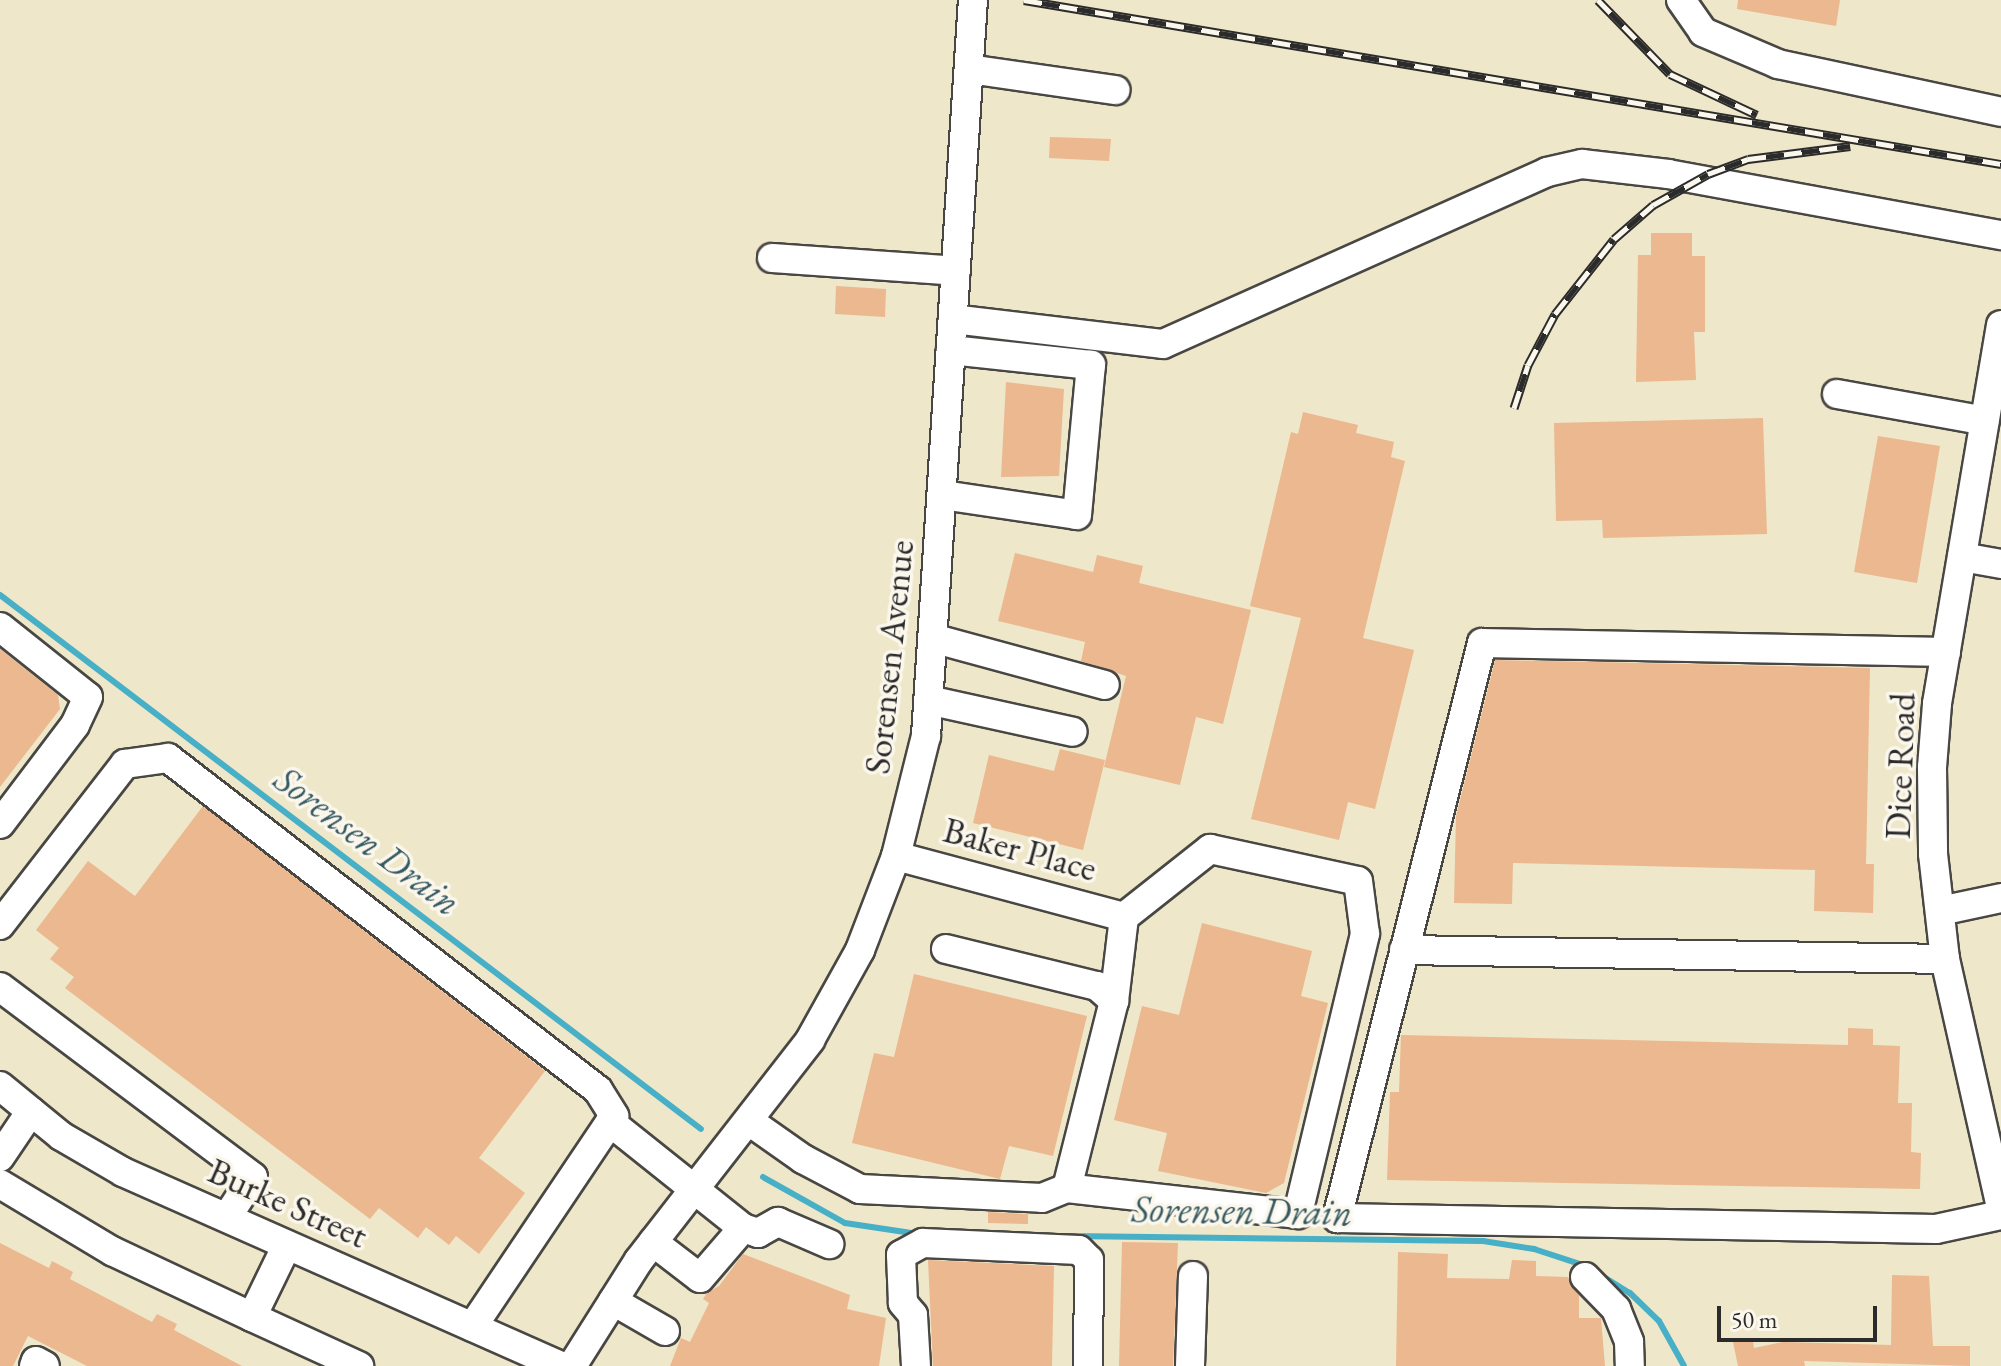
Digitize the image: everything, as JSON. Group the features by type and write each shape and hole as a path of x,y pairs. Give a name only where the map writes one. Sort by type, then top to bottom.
{"street":[{"name":"Sorensen Avenue","path":"572,1366 653,1242 810,1040 860,950 896,856 917,784 928,700 973,0"},
{"path":"1681,0 1703,32 1778,64 2001,112"},
{"path":"969,69 1115,90"},
{"path":"953,319 1163,344 1547,172 1582,164 1668,174 2001,235"},
{"path":"772,258 956,271"},
{"name":"Dice Road","path":"2000,336 1946,652 1932,767 1945,959 2001,1208"},
{"path":"942,495 1077,515 1091,365 951,350"},
{"path":"1837,394 1985,421"},
{"path":"1962,557 2001,564"},
{"path":"0,627 88,697 75,725 0,824"},
{"path":"932,638 1105,685"},
{"path":"1946,652 1482,643 1337,1218 1936,1229 2001,1215"},
{"path":"928,700 1073,732"},
{"path":"0,925 125,764 168,758 598,1090 614,1116 472,1327"},
{"path":"749,1121 803,1159 860,1189 1042,1198 1067,1188 1298,1214 1365,934 1358,881 1210,849 1124,917 1114,1001 1067,1188"},
{"name":"Baker Place","path":"896,856 1124,917"},
{"path":"1940,911 2001,898"},
{"path":"946,949 1097,986 1114,1001"},
{"path":"1404,950 1945,959"},
{"path":"0,987 253,1177 227,1217"},
{"name":"Burke Street","path":"0,1086 31,1111 123,1172 560,1366"},
{"path":"0,1157 31,1111"},
{"path":"610,1122 697,1188 743,1228 758,1233 778,1222 829,1244"},
{"path":"0,1184 112,1251 359,1366"},
{"path":"653,1242 700,1278 743,1228"},
{"path":"916,1366 913,1315 903,1303 901,1255 923,1243 1079,1250 1089,1260 1088,1366"},
{"path":"252,1317 287,1245"},
{"path":"1190,1366 1193,1276"},
{"path":"1585,1277 1616,1309 1629,1342 1630,1366"},
{"path":"613,1301 665,1331"},
{"path":"34,1366 36,1361 45,1366"}],"building":[{"path":"1738,0 1840,0 1836,26 1737,9"},
{"path":"1050,137 1111,139 1109,161 1049,158"},
{"path":"1651,233 1692,233 1692,256 1705,256 1705,332 1694,332 1696,380 1636,382 1638,255 1651,255"},
{"path":"836,286 886,289 885,317 835,314"},
{"path":"1006,382 1064,389 1059,476 1001,477"},
{"path":"1303,412 1358,425 1356,433 1394,442 1391,457 1405,461 1363,638 1414,650 1375,809 1348,802 1339,840 1251,819 1301,618 1250,606 1291,432 1298,434"},
{"path":"1763,418 1767,534 1603,538 1602,520 1556,521 1554,423"},
{"path":"1878,436 1940,446 1917,583 1854,572"},
{"path":"1015,553 1093,572 1097,555 1143,566 1139,583 1251,610 1223,724 1196,717 1180,785 1104,767 1126,676 1081,661 1085,642 998,621"},
{"path":"0,649 58,695 60,709 0,787"},
{"path":"1495,660 1870,668 1866,864 1874,864 1873,913 1814,911 1815,870 1513,863 1512,904 1454,903 1456,816"},
{"path":"1060,749 1105,760 1083,850 973,823 989,755 1054,771"},
{"path":"203,806 545,1071 479,1158 525,1193 479,1254 456,1236 449,1245 426,1227 418,1238 379,1208 370,1219 65,988 74,977 50,959 59,948 36,930 88,861 135,896"},
{"path":"1202,923 1312,951 1301,996 1328,1003 1284,1183 1266,1193 1158,1171 1167,1133 1114,1120 1142,1006 1179,1015"},
{"path":"914,974 1087,1016 1053,1156 1009,1146 1000,1179 852,1143 874,1053 894,1057"},
{"path":"1848,1028 1873,1029 1873,1045 1900,1046 1898,1103 1912,1103 1911,1152 1921,1153 1920,1189 1387,1180 1390,1092 1399,1092 1401,1035 1848,1045"},
{"path":"988,1212 1028,1214 1028,1224 988,1223"},
{"path":"1122,1242 1178,1243 1173,1366 1119,1366"},
{"path":"0,1243 49,1268 52,1261 73,1272 70,1279 152,1322 157,1314 177,1324 174,1330 242,1366 87,1366 28,1336 13,1366 0,1366"},
{"path":"1398,1252 1448,1254 1447,1278 1509,1279 1512,1260 1536,1261 1536,1276 1568,1277 1579,1295 1579,1318 1601,1318 1605,1366 1396,1366"},
{"path":"743,1254 850,1295 847,1309 886,1318 879,1366 670,1366 681,1338 690,1342 709,1303 703,1299 719,1286"},
{"path":"928,1260 1054,1266 1052,1366 933,1366"},
{"path":"1892,1275 1929,1276 1933,1346 1970,1346 1970,1366 1804,1361 1805,1366 1738,1366 1733,1342 1753,1341 1754,1348 1783,1342 1891,1345"}],"waterway":[{"name":"Sorensen Drain","path":"0,595 701,1129"},
{"name":"Sorensen Drain","path":"763,1177 845,1223 918,1234"},
{"name":"Sorensen Drain","path":"1069,1236 1483,1241 1534,1249 1586,1266"},
{"name":"Sorensen Drain","path":"1599,1274 1630,1293 1659,1321 1684,1366"}],"railway":[{"path":"1024,0 2001,164"},
{"path":"1598,0 1670,74 1757,115"},
{"path":"1514,408 1528,365 1555,314 1614,239 1653,205 1708,174 1748,159 1850,146"}]}
